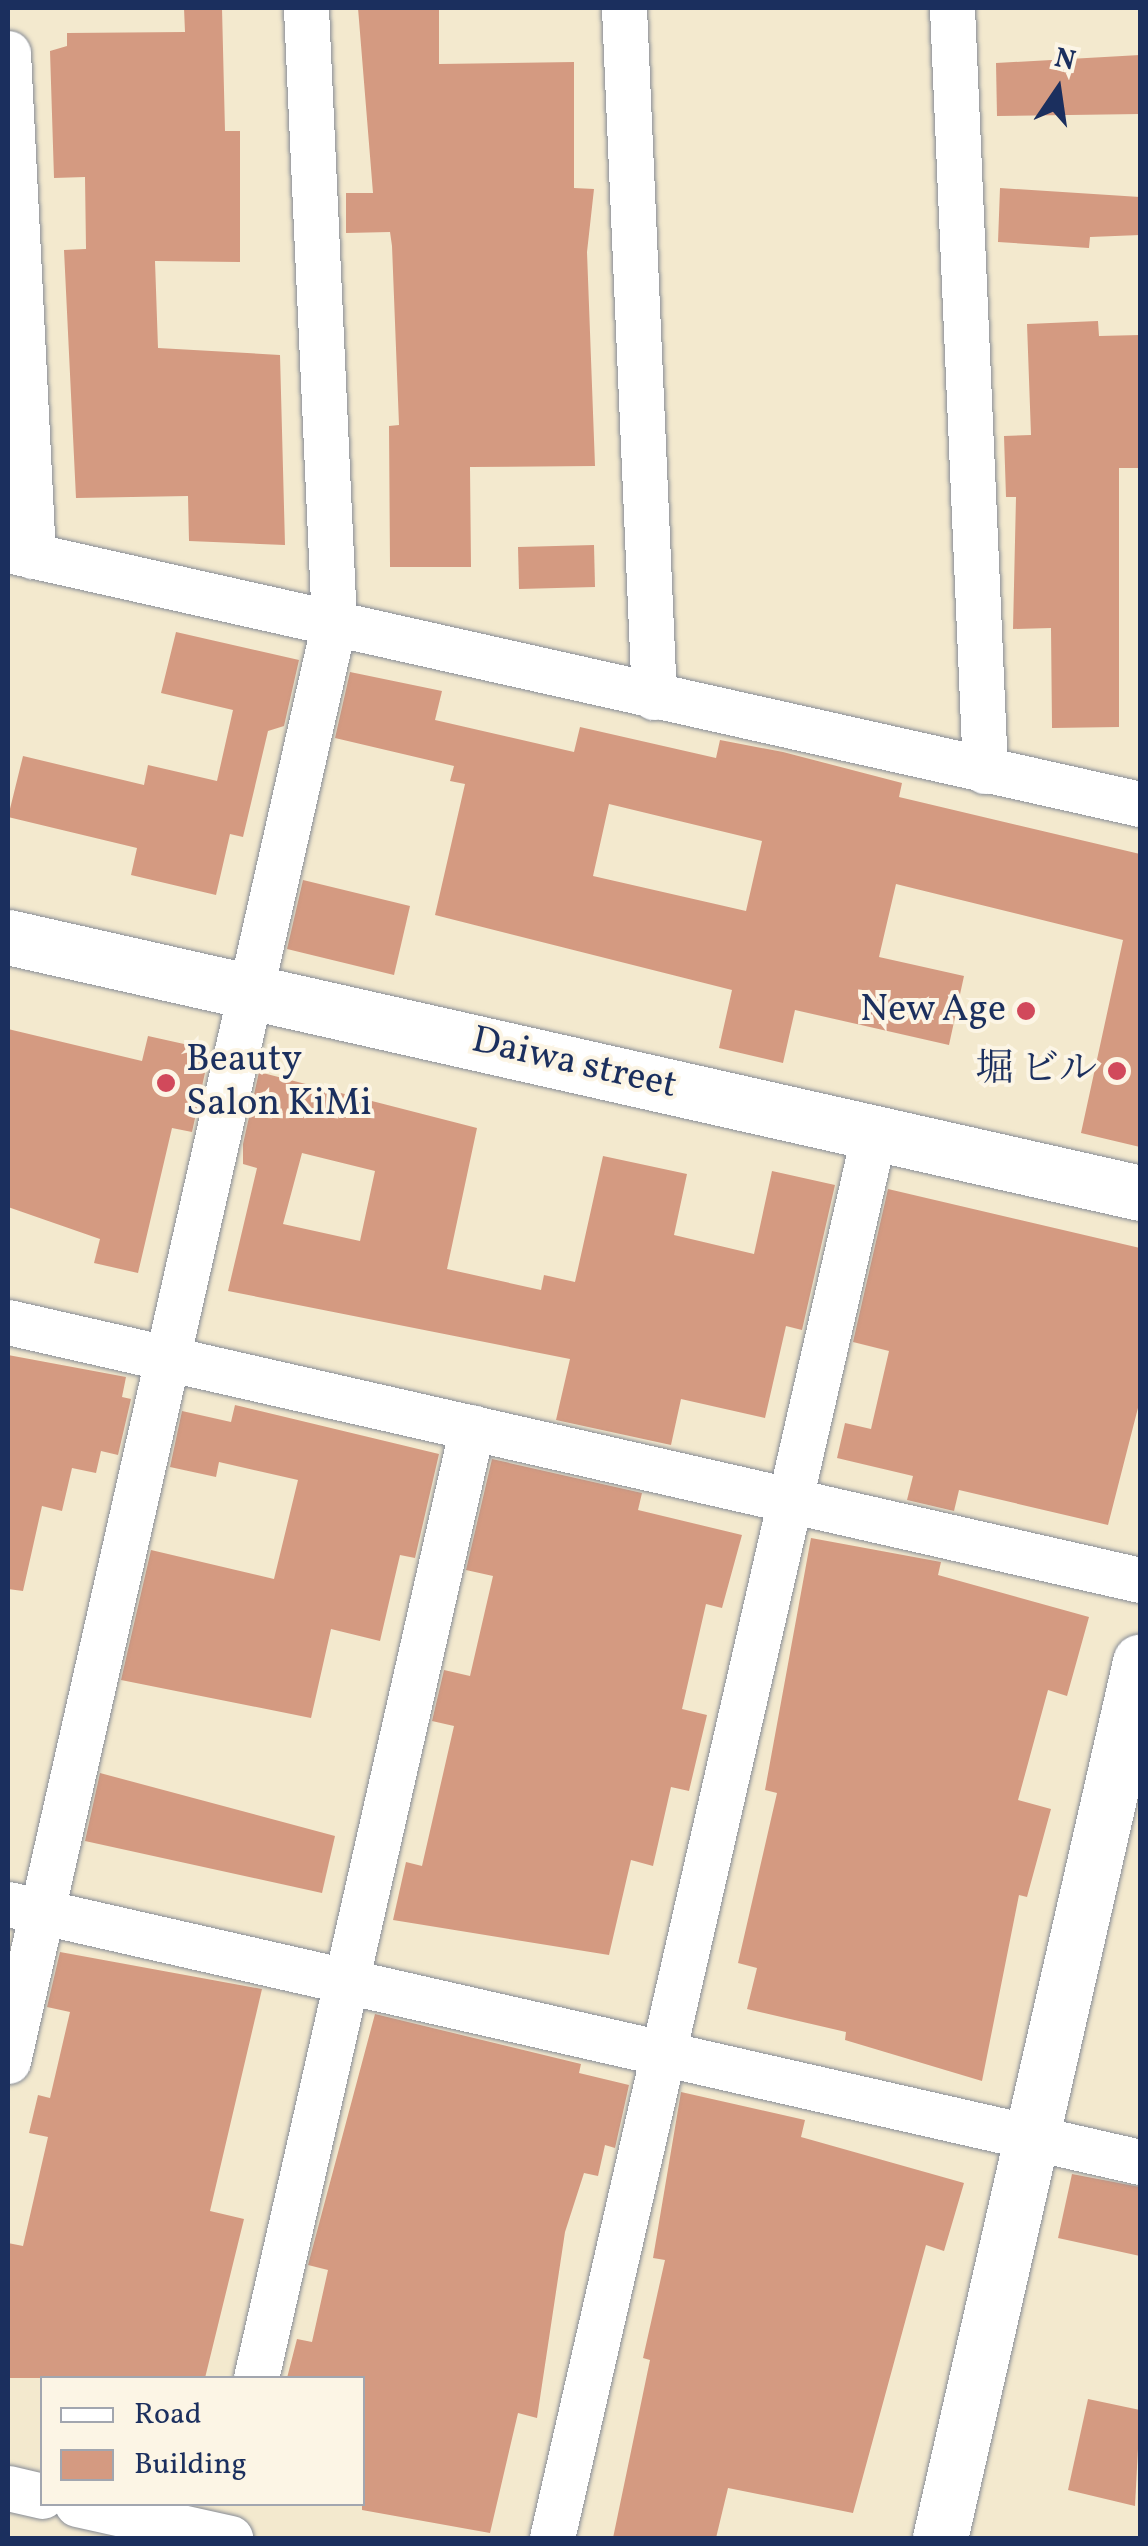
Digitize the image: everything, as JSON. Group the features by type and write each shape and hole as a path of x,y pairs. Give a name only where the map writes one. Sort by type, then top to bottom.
{"street":[{"path":"8,2062 25,1908 166,1358 334,623 306,8"},
{"path":"624,8 654,697"},
{"path":"952,8 984,771"},
{"path":"8,53 20,553 1140,804"},
{"name":"Daiwa street","path":"8,937 1140,1194"},
{"path":"552,2538 874,1133"},
{"path":"8,1322 1140,1580"},
{"path":"256,2376 472,1427"},
{"path":"940,2538 1140,1662"},
{"path":"25,1908 1140,2162"},
{"path":"8,2488 40,2496"},
{"path":"89,2506 224,2529"}],"building":[{"path":"184,8 222,8 225,131 240,131 240,262 155,261 158,348 280,355 285,545 189,541 188,496 76,498 64,250 86,249 85,177 54,178 50,51 67,46 67,33 185,32"},
{"path":"358,8 439,8 439,64 574,62 574,188 594,189 587,252 595,466 470,467 471,567 390,567 389,426 399,425 392,246 390,232 346,233 346,193 373,193"},
{"path":"1140,55 1140,114 997,116 996,63"},
{"path":"1000,188 1140,197 1140,235 1090,237 1089,248 998,242"},
{"path":"1098,321 1099,336 1140,335 1140,468 1119,468 1119,727 1052,728 1051,628 1013,629 1016,497 1006,497 1004,436 1031,435 1027,324"},
{"path":"594,545 595,587 519,589 518,547"},
{"path":"176,632 299,660 284,726 268,731 243,837 230,834 216,895 131,875 137,848 8,817 23,756 144,785 148,765 217,781 233,710 161,693"},
{"path":"350,672 442,691 435,720 574,752 580,727 716,758 720,740 902,783 899,797 1140,854 1140,1147 1081,1133 1123,940 896,884 879,957 964,976 949,1045 795,1010 783,1063 719,1048 732,990 435,915 465,784 450,781 454,766 335,738","holes":["609,804 762,841 746,911 593,876"]},
{"path":"303,880 410,906 394,975 287,949"},
{"path":"8,1029 142,1061 148,1036 202,1048 208,1059 192,1132 172,1128 138,1273 94,1263 100,1239 8,1207"},
{"path":"259,1072 477,1128 447,1269 541,1290 544,1275 575,1282 603,1156 687,1174 674,1235 754,1254 772,1171 835,1185 802,1330 786,1326 765,1418 681,1399 671,1445 556,1420 570,1359 228,1291 257,1168 243,1164 243,1144","holes":["302,1153 375,1171 360,1241 283,1224"]},
{"path":"888,1189 1140,1248 1140,1400 1108,1525 959,1490 954,1511 907,1500 913,1476 837,1458 845,1423 871,1429 889,1351 853,1342"},
{"path":"8,1355 126,1377 122,1397 131,1399 118,1455 101,1451 96,1473 72,1468 62,1511 42,1506 23,1591 8,1589"},
{"path":"235,1405 439,1454 415,1558 400,1555 380,1641 331,1629 311,1718 121,1680 151,1550 274,1579 298,1480 219,1462 216,1477 170,1467 182,1411 231,1422"},
{"path":"492,1459 642,1493 638,1510 742,1535 722,1608 706,1604 682,1709 707,1715 689,1791 671,1787 653,1866 631,1860 609,1955 393,1920 406,1862 422,1866 454,1726 432,1721 444,1670 470,1676 493,1576 466,1570"},
{"path":"811,1538 941,1562 938,1575 1089,1617 1067,1696 1048,1690 1018,1800 1051,1809 1027,1897 1019,1895 982,2081 845,2040 846,2032 747,2009 757,1968 738,1963 777,1793 765,1790"},
{"path":"100,1773 335,1836 322,1893 85,1841"},
{"path":"60,1952 262,1989 210,2211 244,2219 205,2376 8,2378 8,2243 23,2246 48,2137 29,2133 38,2095 50,2098 70,2012 47,2007"},
{"path":"375,2014 581,2064 579,2073 629,2085 615,2148 605,2145 598,2176 584,2173 565,2232 537,2418 518,2413 490,2533 362,2510 365,2376 288,2376 297,2339 312,2342 328,2270 308,2265"},
{"path":"681,2092 805,2120 801,2137 964,2183 944,2251 926,2245 853,2513 728,2488 716,2538 613,2538 650,2360 643,2358 665,2260 653,2258"},
{"path":"1072,2174 1140,2187 1140,2256 1058,2238"},
{"path":"1088,2399 1140,2410 1135,2506 1068,2490"}],"place":[{"name":"New Age","path":"1026,1011"},
{"name":"堀 ビル","path":"1117,1071"},
{"name":"Beauty Salon KiMi","path":"166,1083"}]}
